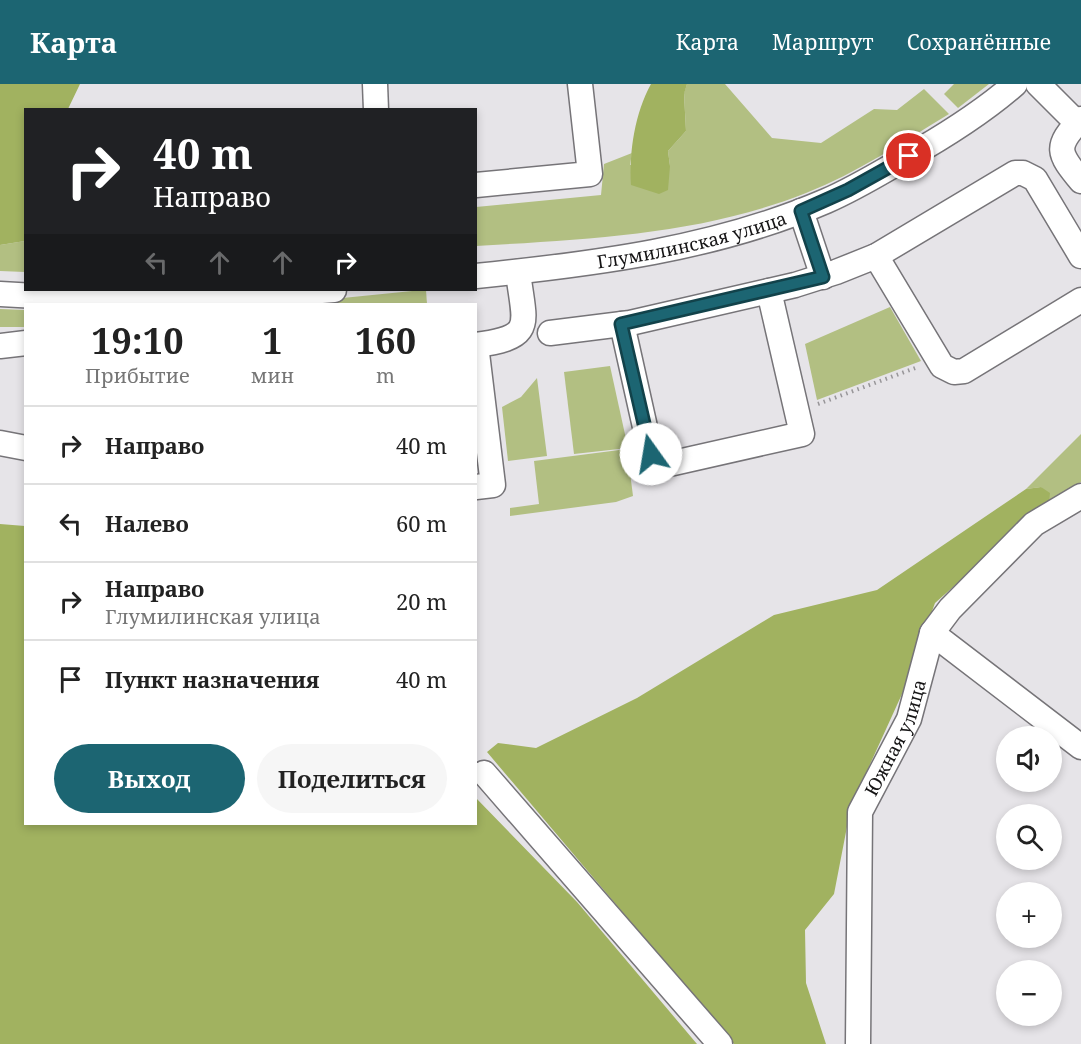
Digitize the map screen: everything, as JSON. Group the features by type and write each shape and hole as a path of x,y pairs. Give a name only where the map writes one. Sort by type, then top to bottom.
{"street":[{"path":"375,84 376,108"},
{"path":"477,184 590,174 580,84"},
{"name":"Глумилинская улица","path":"477,276 600,262 671,249 742,231 801,211 848,190 951,132 1015,84"},
{"path":"1038,84 1079,121 1063,140 1061,153 1081,181"},
{"path":"550,333 621,324 823,277 876,256 1007,176 1023,173 1035,179 1081,256"},
{"path":"801,211 823,277"},
{"path":"876,256 938,359 949,371 964,371 1081,300"},
{"path":"477,345 506,341 519,331 524,317 518,272"},
{"path":"0,294 156,300 261,297 324,291"},
{"path":"621,324 651,454 658,463 669,464 802,434 769,291"},
{"path":"0,346 24,343"},
{"path":"477,353 493,485 477,487"},
{"path":"0,443 24,447"},
{"name":"Южная улица","path":"858,1044 860,812 909,719 932,633 950,609 1034,524 1081,496"},
{"path":"932,633 1081,747"},
{"path":"484,773 720,1044"}],"path":[{"path":"797,412 938,359"}],"green space":[{"path":"0,84 80,84 68,108 24,108 24,241 0,245"},
{"path":"651,84 687,84 684,94 686,131 668,151 670,166 668,190 659,194 631,185 634,133 645,95"},
{"path":"687,84 725,84 772,138 821,143 874,109 897,110 924,89 949,114 843,176 806,193 766,207 725,218 643,233 477,246 477,207 601,195 604,164 632,153 630,165 670,166 668,151 686,131 684,93"},
{"path":"954,84 989,84 958,108 944,94"},
{"path":"24,241 24,272 0,271 0,245"},
{"path":"426,291 427,303 293,303"},
{"path":"890,307 921,361 817,400 805,344"},
{"path":"0,309 24,310 24,327 0,327"},
{"path":"610,366 628,448 574,454 564,372"},
{"path":"537,378 547,456 508,461 502,407 521,397"},
{"path":"1081,434 1081,482 1049,502 1041,487 1026,489"},
{"path":"627,449 633,496 616,502 510,516 510,508 539,504 534,461"},
{"path":"1041,487 1050,493 1049,502 935,603 902,694 851,806 834,894 805,930 806,983 826,1044 734,1044 487,752 498,743 536,748 637,698 774,615 877,590 1026,489"},
{"path":"0,524 24,526 24,825 477,825 477,799 577,902 697,1044 0,1044"}],"route":[{"path":"651,454 621,324 823,277 801,211 848,190 909,156"}]}
